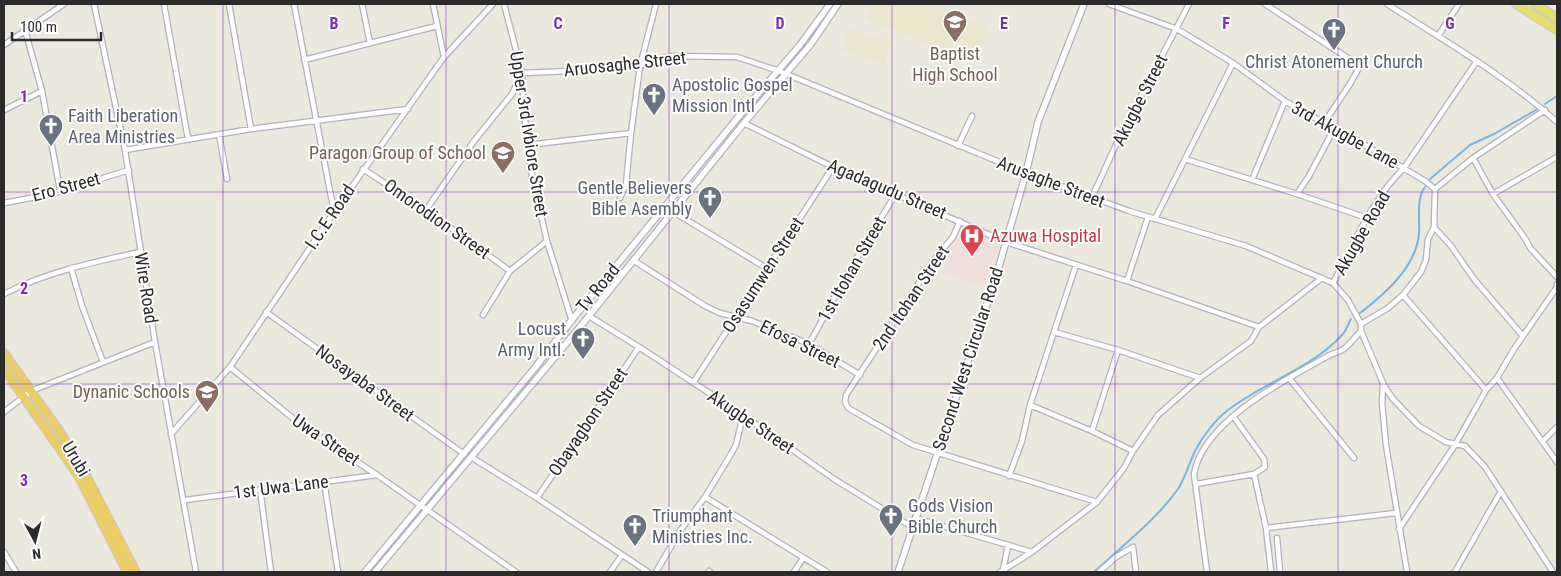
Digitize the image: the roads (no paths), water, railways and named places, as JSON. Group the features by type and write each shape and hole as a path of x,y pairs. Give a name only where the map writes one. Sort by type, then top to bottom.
{"highway":[{"name":"Urubi","path":"4,353 60,432 84,471 136,572"},
{"name":"Urubi","path":"4,369 79,477 127,572"}],"main road":[{"path":"1516,4 1557,30"},
{"path":"1535,4 1557,18"}],"street":[{"path":"4,45 64,4"},
{"name":"Wire Road","path":"94,4 129,170 140,252 171,434 185,500 196,572"},
{"path":"164,4 188,138"},
{"path":"229,4 251,129"},
{"path":"294,4 334,212"},
{"path":"362,4 370,43"},
{"path":"433,4 444,57"},
{"name":"I.C.E Road","path":"171,434 230,367 334,212 444,57 493,4"},
{"name":"Upper 3rd Ivbiore Street","path":"504,4 522,73 527,145 532,177 547,241 572,321"},
{"path":"620,198 626,184 640,66 656,4"},
{"name":"Tv Road","path":"365,572 464,454 740,115 800,45 830,4"},
{"name":"Tv Road","path":"375,572 558,354 672,211 811,44 838,4"},
{"name":"Second West Circular Road","path":"898,572 1006,242 1026,173 1038,122 1084,4"},
{"name":"3rd Akugbe Lane","path":"1109,4 1177,29 1233,62 1285,101 1404,168 1435,189"},
{"name":"Akugbe Street","path":"1092,197 1121,134 1189,4"},
{"path":"1265,4 1360,66 1324,123"},
{"path":"1387,4 1477,61 1545,110 1557,122"},
{"path":"1438,36 1459,4"},
{"path":"304,60 437,26"},
{"path":"25,30 42,91 60,190"},
{"name":"Aruosaghe Street","path":"522,73 617,69 640,66 653,60 672,56 737,57 785,73"},
{"name":"Akugbe Road","path":"1333,283 1367,218 1404,168 1477,61"},
{"path":"1156,219 1233,62"},
{"path":"426,210 474,141 512,94 522,73"},
{"name":"Arusaghe Street","path":"785,73 1026,173 1148,217 1246,246 1333,283"},
{"path":"4,110 42,91"},
{"path":"1252,180 1285,101"},
{"path":"125,150 188,138 408,108"},
{"path":"1361,324 1388,308 1403,295 1423,266 1426,260 1428,239 1434,227 1435,189 1473,158 1545,110"},
{"path":"958,146 972,116"},
{"name":"Agadagudu Street","path":"744,123 833,167 1006,242 1127,281 1259,327"},
{"path":"1297,194 1335,128"},
{"path":"527,145 631,133"},
{"path":"219,134 227,179"},
{"path":"1493,194 1557,157"},
{"path":"1473,158 1493,194 1531,249 1557,277"},
{"path":"1185,159 1367,218"},
{"name":"Osasumwen Street","path":"693,383 833,167"},
{"name":"Omorodion Street","path":"364,169 426,210 510,271"},
{"name":"Ero Street","path":"4,202 52,194 129,170"},
{"name":"1st Itohan Street","path":"809,344 849,270 895,194"},
{"path":"672,211 768,269"},
{"path":"1127,281 1148,217"},
{"name":"2nd Itohan Street","path":"938,454 913,445 848,408 845,402 846,395 933,261 953,237 960,221"},
{"path":"1434,227 1451,246 1474,279 1522,336"},
{"path":"483,314 510,271 547,241"},
{"path":"4,294 72,268 140,252"},
{"name":"Efosa Street","path":"633,260 705,306 720,313 752,321 809,344 860,375"},
{"path":"1009,476 1022,441 1030,405 1076,265"},
{"path":"72,268 82,306 103,362"},
{"path":"1001,572 1032,552 1096,502 1124,468 1133,451 1158,415 1200,378 1251,341 1259,327 1322,278"},
{"path":"1333,283 1348,300 1361,324 1361,331 1383,383 1393,399 1419,426 1446,442 1466,446 1485,467 1551,571"},
{"path":"1399,529 1455,445 1486,390 1498,378 1522,336 1557,286"},
{"path":"1403,295 1486,390"},
{"name":"Nosayaba Street","path":"266,312 464,454"},
{"name":"Akugbe Street","path":"589,316 743,415 834,479 912,527"},
{"path":"1207,572 1194,474 1199,456 1204,447 1233,416 1289,378 1346,348 1361,331"},
{"path":"1054,332 1118,350 1200,378"},
{"path":"4,412 31,391 155,342"},
{"name":"Obayagbon Street","path":"537,498 639,347"},
{"path":"549,349 558,354"},
{"path":"1092,431 1118,350"},
{"name":"Uwa Street","path":"230,367 300,424 516,572"},
{"path":"1289,378 1354,458"},
{"path":"1498,378 1557,462"},
{"path":"1383,383 1382,403 1386,445 1407,572"},
{"path":"1030,405 1092,431 1133,451"},
{"path":"656,572 680,531 705,497 736,445 743,415"},
{"path":"1196,484 1254,474 1265,467 1264,459 1233,416"},
{"path":"1543,441 1557,427"},
{"path":"938,454 1096,502"},
{"path":"471,457 537,498 648,572"},
{"path":"1254,474 1266,528 1271,572"},
{"name":"1st Uwa Lane","path":"185,500 377,475"},
{"path":"324,481 338,572"},
{"path":"260,489 271,572"},
{"path":"1455,572 1500,491"},
{"path":"705,497 828,572"},
{"path":"1266,528 1396,513"},
{"path":"915,518 1032,552"},
{"path":"1277,538 1280,572"},
{"path":"1001,572 1008,545"},
{"path":"1099,572 1133,547 1136,572"},
{"path":"4,552 16,572"},
{"path":"610,572 622,555"},
{"path":"794,572 803,558"}],"waterway":[{"path":"1545,104 1557,96"},
{"path":"1430,179 1470,145 1494,134 1536,110"},
{"path":"1360,313 1389,288 1406,268 1412,257 1419,233 1420,197 1425,187"},
{"path":"1094,572 1149,522 1169,501 1185,476 1195,451 1218,419 1242,400 1302,366 1330,347 1342,335 1351,319"}],"place":[{"name":"Baptist High School","path":"955,43"},
{"name":"Christ Atonement Church","path":"1334,51"},
{"name":"Apostolic Gospel Mission Intl","path":"654,116"},
{"name":"Faith Liberation Area Ministries","path":"51,147"},
{"name":"Paragon Group of School","path":"503,174"},
{"name":"Gentle Believers Bible Asembly","path":"710,219"},
{"name":"Azuwa Hospital","path":"972,257"},
{"name":"Locust Army Intl.","path":"583,360"},
{"name":"Dynanic Schools","path":"207,413"},
{"name":"Gods Vision Bible Church","path":"891,537"},
{"name":"Triumphant Ministries Inc.","path":"635,547"}]}
